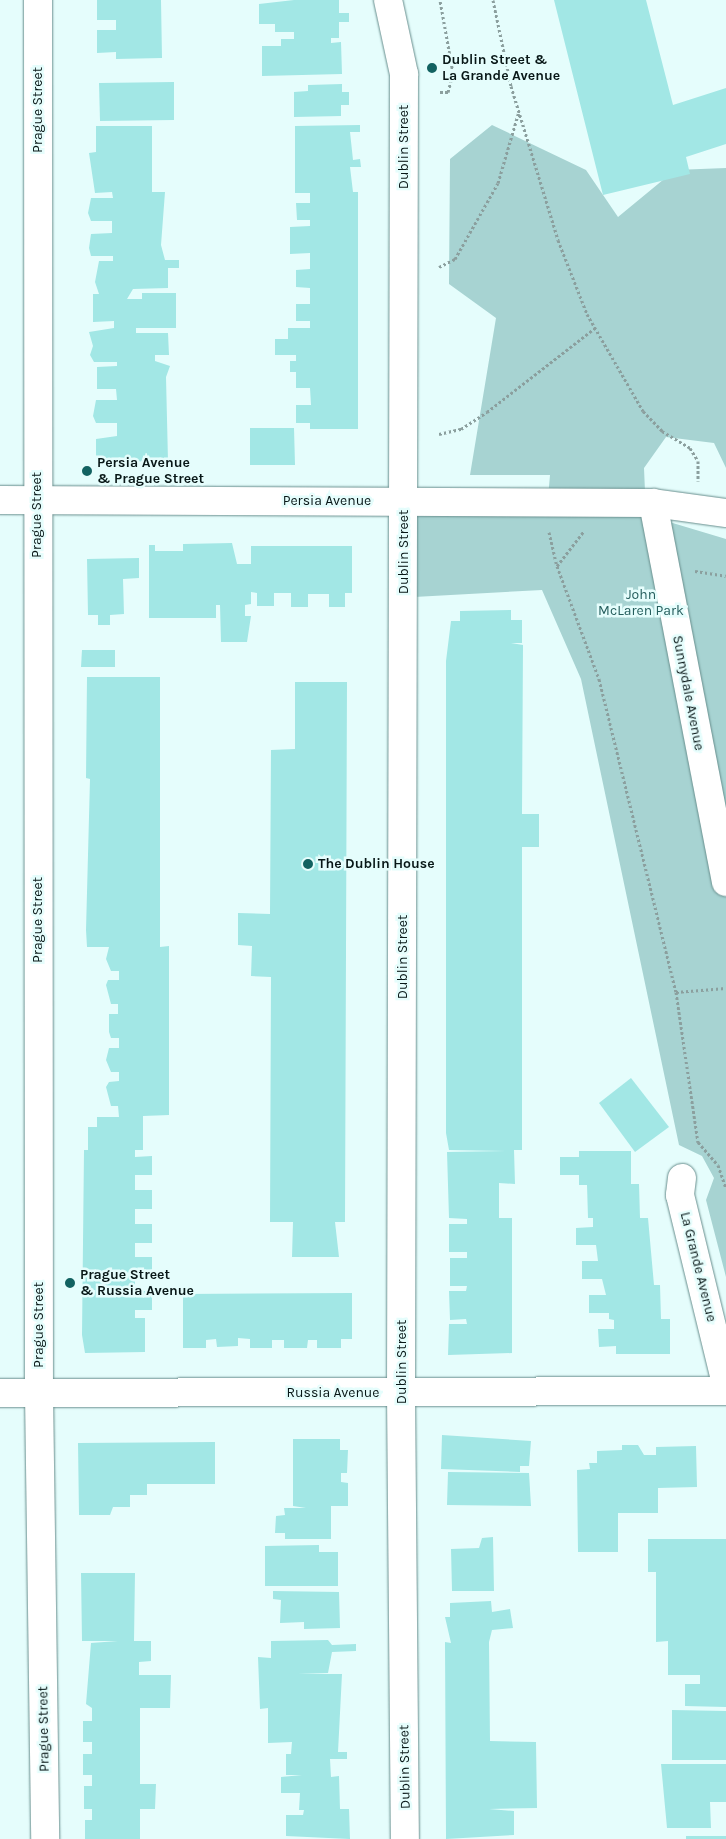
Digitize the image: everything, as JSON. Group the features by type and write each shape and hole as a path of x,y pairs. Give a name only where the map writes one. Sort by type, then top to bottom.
{"street":[{"name":"Prague Street","path":"38,0 39,1393 45,1839"},
{"name":"Dublin Street","path":"388,0 404,74 401,1393 405,1839"},
{"name":"Persia Avenue","path":"0,500 653,503 726,513"},
{"name":"Sunnydale Avenue","path":"653,503 726,882"},
{"name":"La Grande Avenue","path":"682,1178 680,1195 726,1384"},
{"name":"Russia Avenue","path":"0,1393 726,1391"}],"path":[{"path":"440,0 453,73 448,92 440,92"},
{"path":"493,0 519,111 558,240 595,328 643,412 662,431 690,448 698,460 698,485"},
{"path":"440,267 455,259 498,183 519,111"},
{"path":"439,434 461,429 595,328"},
{"path":"557,566 584,531"},
{"path":"549,532 557,566 599,679 676,992 698,1142 718,1165 726,1188"},
{"path":"676,992 726,988"}],"green space":[{"name":"John McLaren Park","path":"492,125 586,170 618,217 675,170 726,168 726,468 714,443 666,437 644,468 646,515 726,539 726,1277 706,1200 714,1178 702,1156 679,1145 581,679 542,590 414,597 410,509 547,510 550,475 470,475 496,318 449,284 450,159"}],"building":[{"path":"97,0 161,0 162,58 116,59 116,52 97,53 97,30 116,30 116,20 97,20"},
{"path":"294,0 339,0 339,13 349,13 349,22 339,22 339,38 331,38 331,43 341,42 342,74 262,76 262,46 281,46 281,39 294,39 294,32 275,32 275,24 259,24 259,4"},
{"path":"554,0 646,0 673,105 726,88 726,144 686,157 690,174 603,195"},
{"path":"174,82 174,120 100,121 99,83"},
{"path":"342,84 342,92 349,92 349,105 341,105 341,116 294,117 294,92 308,91 308,85"},
{"path":"360,125 360,132 350,132 353,160 360,159 361,167 350,167 353,192 358,192 358,429 310,429 310,423 296,423 296,405 311,405 310,388 296,388 296,372 290,372 290,361 296,361 296,355 275,355 275,339 288,339 288,328 310,328 310,321 296,321 296,304 310,304 310,288 296,287 296,270 310,269 310,253 290,254 290,227 310,226 310,220 297,220 296,203 310,203 310,193 295,193 295,126"},
{"path":"96,126 152,126 152,192 165,192 161,245 165,260 179,260 179,268 168,268 168,288 133,289 127,299 142,299 142,293 176,293 176,328 136,328 136,333 168,333 169,355 155,355 155,361 170,366 166,377 168,461 99,462 96,456 96,439 117,436 117,423 96,423 93,416 96,400 117,400 116,389 97,389 97,367 117,366 117,362 94,362 90,355 93,346 89,332 114,328 114,321 93,322 93,294 99,294 95,282 99,261 113,261 113,256 91,256 89,248 91,234 112,233 112,221 91,221 88,213 91,198 113,198 112,192 95,193 89,153 96,152"},
{"path":"250,428 294,428 295,465 250,465"},
{"path":"232,543 237,564 251,564 251,546 352,546 352,593 345,593 345,607 329,607 329,594 308,594 308,607 291,607 291,593 274,593 274,606 257,606 257,593 251,592 251,604 245,605 245,616 251,616 247,642 221,642 220,605 216,605 216,618 149,618 149,545 155,545 155,551 183,551 183,544"},
{"path":"139,558 139,578 123,579 124,614 110,615 110,625 98,625 98,615 88,615 87,559"},
{"path":"511,610 511,620 522,620 522,643 511,643 523,645 522,814 539,814 539,847 522,847 522,1150 514,1150 515,1184 499,1183 499,1218 512,1218 512,1353 448,1355 449,1324 467,1324 466,1319 450,1320 449,1291 466,1291 467,1286 450,1286 450,1258 467,1258 467,1252 449,1252 449,1224 467,1224 467,1219 449,1218 447,1152 506,1151 449,1150 446,1133 446,661 451,621 460,621 460,611"},
{"path":"82,650 115,650 115,667 81,667"},
{"path":"87,677 160,677 160,947 169,946 169,1115 143,1116 143,1150 135,1150 135,1157 152,1156 152,1175 135,1175 135,1190 152,1190 152,1209 135,1209 135,1224 152,1224 152,1243 135,1243 135,1257 152,1257 152,1276 135,1276 135,1291 152,1291 152,1310 135,1310 135,1318 145,1318 145,1352 85,1353 82,1335 84,1150 88,1150 88,1127 97,1127 97,1117 119,1117 118,1106 111,1106 106,1087 109,1082 119,1081 119,1072 111,1072 106,1060 109,1048 119,1048 119,1038 111,1038 109,1032 109,1014 118,1014 118,1004 111,1004 106,985 108,980 119,980 119,971 111,971 106,959 109,947 87,947 90,779 86,778"},
{"path":"295,682 347,682 345,1222 335,1222 339,1257 292,1257 293,1222 270,1222 271,977 251,976 252,946 238,945 238,913 270,914 271,750 295,749"},
{"path":"631,1078 669,1127 635,1152 599,1103"},
{"path":"579,1151 631,1151 631,1184 639,1184 640,1218 648,1218 654,1285 660,1285 661,1319 670,1319 670,1354 616,1354 616,1346 599,1347 598,1329 614,1329 614,1320 609,1319 609,1313 589,1313 589,1295 606,1295 602,1279 582,1279 582,1261 598,1261 596,1245 576,1245 576,1228 593,1227 593,1218 588,1218 587,1185 579,1185 579,1175 560,1175 560,1157 579,1157"},
{"path":"352,1293 352,1339 341,1339 341,1348 317,1348 317,1340 308,1340 307,1348 284,1348 284,1340 272,1340 272,1348 250,1348 250,1339 238,1338 238,1346 217,1347 216,1339 206,1340 206,1348 183,1348 183,1294"},
{"path":"442,1435 531,1441 529,1466 520,1466 520,1472 441,1469"},
{"path":"293,1439 340,1439 340,1450 348,1450 347,1473 341,1473 341,1482 348,1483 348,1506 331,1506 331,1539 285,1539 285,1533 275,1533 276,1516 285,1515 284,1508 306,1508 293,1506"},
{"path":"215,1442 215,1484 147,1484 147,1495 130,1495 130,1507 113,1507 110,1515 79,1515 78,1443"},
{"path":"622,1445 638,1445 644,1455 656,1455 656,1447 696,1446 697,1487 658,1488 658,1513 618,1513 618,1552 578,1552 577,1470 590,1469 589,1463 597,1463 597,1451 622,1450"},
{"path":"448,1472 529,1473 531,1506 447,1505"},
{"path":"493,1537 494,1591 452,1591 451,1549 479,1548 482,1538"},
{"path":"648,1539 726,1539 726,1707 685,1706 685,1684 700,1684 700,1675 668,1675 668,1641 656,1642 656,1572 648,1572"},
{"path":"319,1545 319,1552 338,1552 338,1586 265,1586 265,1546"},
{"path":"81,1573 135,1573 134,1641 151,1641 151,1661 139,1662 139,1675 171,1675 170,1708 140,1708 140,1784 156,1784 155,1809 140,1809 140,1839 85,1839 85,1820 92,1820 92,1809 84,1809 84,1786 92,1786 92,1775 83,1775 83,1754 92,1754 92,1742 83,1742 83,1721 92,1721 92,1708 86,1704 91,1643 118,1641 82,1641"},
{"path":"273,1591 339,1592 340,1628 304,1629 304,1622 280,1623 281,1600 273,1599"},
{"path":"491,1601 492,1612 510,1609 513,1628 492,1630 489,1642 490,1741 536,1742 537,1808 489,1809 514,1811 514,1835 446,1839 445,1642 451,1643 445,1617 450,1617 450,1603"},
{"path":"328,1640 332,1645 356,1644 356,1651 332,1652 328,1673 298,1674 342,1674 338,1752 347,1752 347,1759 330,1759 331,1777 339,1776 340,1809 349,1809 350,1839 286,1836 286,1815 303,1815 304,1810 299,1810 300,1793 281,1793 281,1777 302,1775 286,1775 286,1754 291,1754 292,1742 268,1743 268,1708 260,1709 258,1657 271,1658 271,1641"},
{"path":"672,1710 726,1711 726,1760 672,1760"},
{"path":"661,1764 726,1764 726,1802 710,1802 711,1828 667,1828"},
{"path":"686,1836 726,1836 726,1839 686,1839"}],"place":[{"name":"Dublin Street & La Grande Avenue","path":"432,68"},
{"name":"Persia Avenue & Prague Street","path":"87,471"},
{"name":"The Dublin House","path":"308,864"},
{"name":"Prague Street & Russia Avenue","path":"70,1283"}]}
